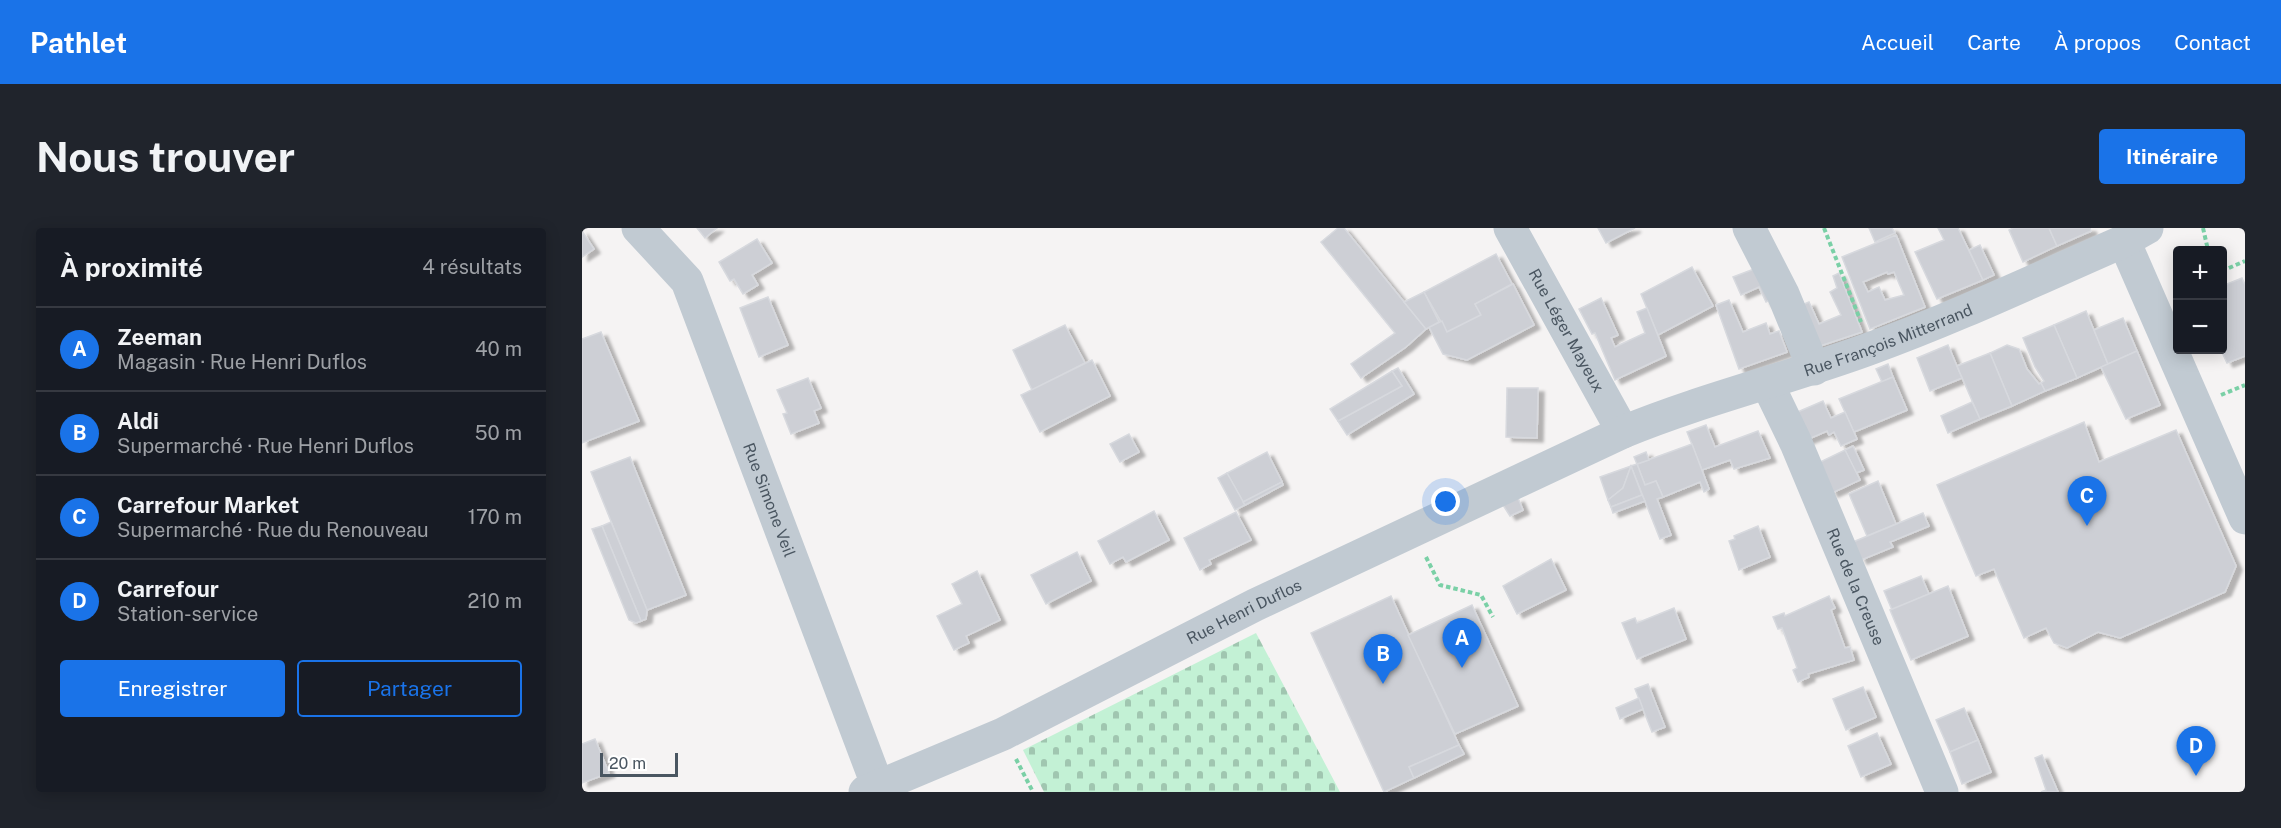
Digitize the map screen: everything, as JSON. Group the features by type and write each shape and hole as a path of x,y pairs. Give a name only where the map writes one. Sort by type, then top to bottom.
{"street":[{"name":"Rue Simone Veil","path":"638,228 687,281 872,789"},
{"name":"Rue Léger Mayeux","path":"1510,228 1623,432"},
{"path":"1749,228 1783,294 1814,369"},
{"name":"Rue François Mitterrand","path":"1623,432 1665,415 1768,385 1872,348 2136,235"},
{"path":"2136,235 2245,518"},
{"name":"Rue de la Creuse","path":"1768,385 1796,443 1942,792"},
{"name":"Rue Henri Duflos","path":"872,789 1003,734 1255,605 1623,432"}],"path":[{"path":"1824,228 1872,348"},
{"path":"2204,228 2207,246"},
{"path":"2227,269 2245,261"},
{"path":"1428,562 1440,585 1480,595 1493,616"},
{"path":"1003,734 1033,792"}],"green space":[{"path":"1256,633 1340,792 1044,792 1023,750"}],"building":[{"path":"697,228 717,228 705,238"},
{"path":"1338,228 1344,228 1426,329 1406,347 1361,378 1351,364 1395,333 1321,242"},
{"path":"1598,228 1635,228 1606,243"},
{"path":"1869,228 1892,228 1895,233 1875,242"},
{"path":"1938,228 1958,228 1983,280 1937,299 1915,252 1944,240"},
{"path":"2049,228 2057,246 2023,262 2009,230"},
{"path":"2049,228 2090,228 2091,231 2057,246"},
{"path":"582,231 594,249 582,257"},
{"path":"1896,235 1925,307 1870,329 1842,257","holes":["1887,272 1888,274 1894,272 1904,295 1885,300 1879,287 1868,292 1863,282"]},
{"path":"757,239 772,263 752,275 758,285 743,294 734,279 730,281 719,262"},
{"path":"1980,245 1994,275 1983,280 1969,250"},
{"path":"1496,254 1512,284 1475,304 1481,315 1447,332 1424,292"},
{"path":"1762,266 1777,297 1766,302 1759,287 1741,295 1733,277"},
{"path":"1692,267 1713,306 1658,335 1641,294"},
{"path":"1839,273 1862,332 1814,348 1797,307 1809,302 1819,324 1841,315 1830,292 1837,288 1833,276"},
{"path":"2242,278 2245,285 2245,356 2227,363 2223,354 2227,354 2227,284"},
{"path":"1513,284 1534,325 1467,360 1443,354 1429,327 1442,321 1447,332 1481,315 1475,304"},
{"path":"1424,292 1439,322 1426,329 1404,302"},
{"path":"768,297 788,345 759,357 740,308"},
{"path":"1601,298 1618,335 1611,338 1615,347 1645,333 1637,312 1647,308 1666,356 1615,380 1595,333 1592,334 1579,309"},
{"path":"1729,300 1743,332 1766,323 1770,334 1779,331 1787,352 1739,369 1716,305"},
{"path":"2086,311 2108,364 2077,378 2054,325"},
{"path":"2123,318 2137,351 2108,364 2094,330"},
{"path":"1065,325 1085,363 1032,390 1013,350"},
{"path":"2054,325 2077,378 2045,391 2041,383 2044,381 2035,367 2023,338"},
{"path":"601,332 639,421 582,443 582,339"},
{"path":"1948,345 1962,378 1930,391 1917,358"},
{"path":"2007,345 2019,349 2027,369 2039,384 2041,383 2045,391 2012,406 1990,353"},
{"path":"2137,351 2160,405 2126,419 2101,367"},
{"path":"1990,353 2012,406 1980,419 1957,366"},
{"path":"1092,360 1110,396 1040,432 1021,395"},
{"path":"1888,364 1893,377 1882,382 1876,369"},
{"path":"1398,368 1414,394 1347,435 1338,421 1402,386 1392,371"},
{"path":"1392,371 1402,386 1338,421 1330,409"},
{"path":"1893,377 1907,410 1854,432 1839,399"},
{"path":"808,378 821,408 814,411 819,423 791,434 783,414 787,413 777,390"},
{"path":"1507,388 1538,388 1537,438 1506,437"},
{"path":"1823,401 1831,418 1845,412 1857,439 1841,446 1834,432 1829,435 1827,431 1804,441 1793,414"},
{"path":"1972,402 1980,419 1948,433 1941,416"},
{"path":"2084,422 2099,462 2176,430 2236,566 2225,592 2120,638 2098,632 2067,648 2054,643 2046,628 2024,638 1994,569 1976,576 1937,485"},
{"path":"1706,425 1715,447 1758,431 1770,458 1734,469 1730,460 1702,470 1687,432"},
{"path":"1129,434 1139,452 1120,462 1110,444"},
{"path":"1692,444 1709,489 1704,492 1700,482 1663,497 1656,481 1645,485 1637,464"},
{"path":"1853,446 1864,470 1856,473 1845,450"},
{"path":"1845,450 1860,480 1832,493 1818,463"},
{"path":"1267,452 1282,482 1243,502 1227,473"},
{"path":"1646,452 1649,460 1637,464 1634,457"},
{"path":"630,457 686,595 647,610 591,472"},
{"path":"1637,464 1645,485 1656,481 1663,497 1657,499 1671,535 1660,539 1631,466"},
{"path":"1631,466 1623,488 1608,500 1600,477"},
{"path":"1631,466 1642,495 1611,507 1608,500 1623,488"},
{"path":"1227,473 1245,505 1235,510 1218,478"},
{"path":"1878,481 1896,524 1867,536 1849,494"},
{"path":"1282,482 1283,485 1245,505 1243,502"},
{"path":"1642,495 1645,501 1613,513 1611,507"},
{"path":"1518,498 1523,510 1510,516 1503,505"},
{"path":"1154,511 1169,540 1126,562 1123,557 1110,564 1098,541"},
{"path":"1236,512 1251,540 1209,560 1211,564 1200,570 1184,538"},
{"path":"1923,513 1929,526 1890,542 1893,547 1861,560 1853,542"},
{"path":"611,522 647,610 646,619 641,621 602,526"},
{"path":"602,526 641,621 636,623 629,620 592,529"},
{"path":"1758,526 1770,557 1739,570 1729,541 1735,539 1734,536"},
{"path":"1077,552 1091,581 1046,604 1031,575"},
{"path":"1551,559 1566,590 1517,614 1503,586"},
{"path":"977,571 1000,620 966,636 969,643 954,650 937,616 962,604 952,584"},
{"path":"1921,576 1929,594 1892,610 1884,591"},
{"path":"1948,586 1968,636 1911,660 1890,610"},
{"path":"1391,596 1459,745 1409,767 1414,778 1384,792 1311,633"},
{"path":"1829,596 1835,608 1831,610 1845,648 1850,647 1854,660 1808,674 1809,677 1798,682 1793,670 1797,668 1782,628 1778,629 1773,617 1784,613 1785,616"},
{"path":"1472,605 1518,706 1455,734 1408,635"},
{"path":"1674,608 1686,639 1637,659 1622,623 1635,618 1637,623"},
{"path":"1648,684 1665,727 1652,732 1635,689"},
{"path":"1863,687 1876,717 1846,730 1833,699"},
{"path":"1639,698 1643,709 1620,719 1616,708"},
{"path":"1964,708 1978,740 1950,752 1936,720"},
{"path":"1877,733 1891,764 1861,777 1848,746"},
{"path":"595,739 609,773 582,783 582,744"},
{"path":"1978,740 1991,772 1962,784 1950,752"},
{"path":"1459,745 1464,754 1414,778 1409,767"},
{"path":"2042,755 2058,792 2041,792 2046,790 2035,758"}],"place":[{"name":"Carrefour Market","path":"2087,526"},
{"name":"Zeeman","path":"1462,668"},
{"name":"Aldi","path":"1383,684"},
{"name":"Carrefour","path":"2196,776"}]}
